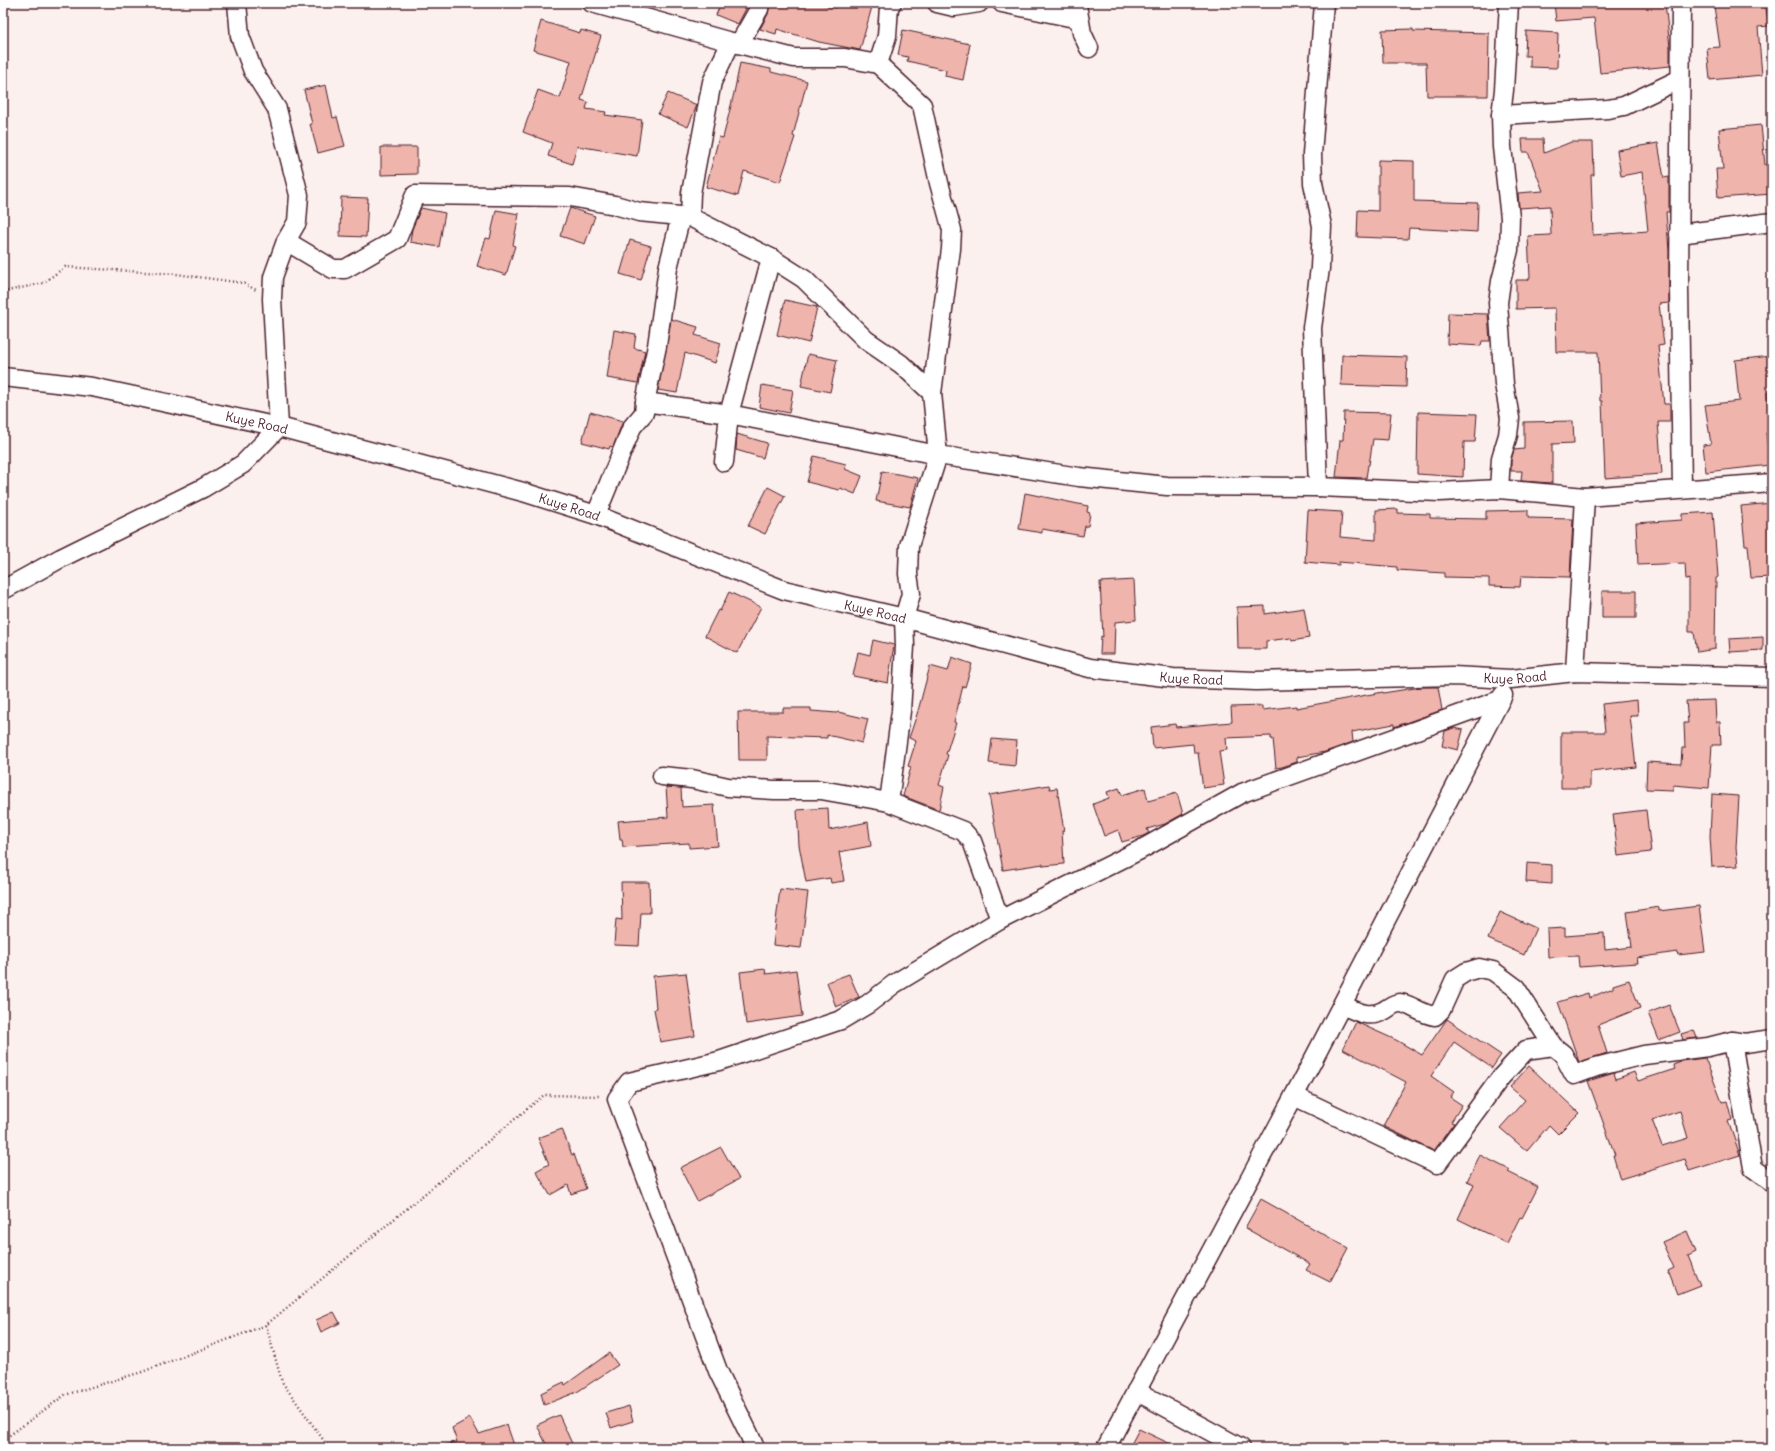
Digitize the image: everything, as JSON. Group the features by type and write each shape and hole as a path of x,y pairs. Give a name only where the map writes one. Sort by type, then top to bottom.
{"street":[{"path":"3,590 61,558 203,488 243,464 279,427 272,299 273,277 286,241 297,222 299,195 278,109 253,71 240,36 237,3"},
{"path":"592,3 794,58 845,58 878,64 922,105 939,183 952,230 951,249 932,393 938,455 909,546 908,574 911,594 904,618 905,646 901,711 889,802"},
{"path":"596,515 632,427 644,413 657,346 668,268 691,193 712,82 735,43 759,9 760,3"},
{"path":"878,64 887,36 889,6 892,3"},
{"path":"937,3 954,7 979,3"},
{"path":"1002,3 1077,11 1082,33 1089,48"},
{"path":"1318,487 1312,328 1320,268 1322,226 1313,183 1312,154 1324,3"},
{"path":"1498,489 1501,458 1508,435 1510,418 1504,384 1498,303 1501,281 1509,250 1510,218 1502,147 1501,115 1504,90 1509,3"},
{"path":"1681,3 1679,234 1682,489"},
{"path":"1501,115 1608,109 1624,106 1680,78"},
{"path":"286,241 333,269 345,269 398,239 415,194 570,196 615,205 639,212 685,216 771,258 804,280 866,340 901,364 932,393"},
{"path":"1679,234 1772,222"},
{"path":"724,462 730,414 771,258"},
{"name":"Kuye Road","path":"3,377 92,387 279,427 516,490 596,515 784,590 904,618 1090,668 1173,678 1256,681 1453,676 1511,679 1575,672 1772,676"},
{"path":"645,402 730,414 938,455 1079,477 1167,486 1318,487 1440,492 1498,489 1585,496 1772,483"},
{"path":"1575,672 1585,496"},
{"path":"1106,1448 1342,1005 1511,679"},
{"path":"755,1448 718,1371 617,1099 629,1082 719,1061 841,1020 868,1004 894,984 1000,920 1140,850 1242,793 1500,700"},
{"path":"662,776 692,779 728,787 774,790 821,790 889,802 963,831 972,841 1000,920"},
{"path":"1342,1005 1364,1015 1374,1015 1394,1004 1401,1003 1427,1015 1435,1016 1441,1010 1455,979 1466,972 1479,968 1493,971 1516,988 1553,1046 1563,1054 1574,1076 1596,1067 1644,1055 1708,1047 1732,1041 1745,1043 1772,1039"},
{"path":"1732,1041 1752,1168 1772,1182"},
{"path":"1294,1096 1437,1164 1501,1076 1526,1050 1553,1046"},
{"path":"1136,1391 1241,1448"}],"path":[{"path":"3,292 43,283 65,267 176,274 243,282 272,299"},
{"path":"3,1440 65,1395 142,1372 266,1325 544,1095 605,1096"},
{"path":"266,1325 282,1382 329,1448"}],"building":[{"path":"721,3 749,3 738,24 716,15"},
{"path":"770,3 818,3 836,8 837,3 873,3 860,50 819,42 777,29 776,34 760,29 768,14"},
{"path":"1554,3 1665,3 1670,47 1670,66 1600,73 1594,18 1556,21"},
{"path":"1735,3 1765,3 1769,26 1758,27 1762,75 1710,80 1707,48 1720,47 1714,6"},
{"path":"541,21 580,33 581,30 601,36 581,100 588,102 586,109 606,112 605,115 642,120 637,156 577,146 572,164 548,156 552,143 523,132 538,90 560,98 571,61 533,50"},
{"path":"1413,29 1413,31 1489,33 1488,96 1427,96 1426,63 1383,63 1382,30"},
{"path":"903,30 970,44 963,80 945,76 946,70 907,61 908,57 898,55"},
{"path":"1526,31 1558,33 1557,68 1530,67 1530,56 1525,56"},
{"path":"740,63 771,69 771,72 807,81 793,136 795,137 780,182 744,171 738,196 706,187 719,137 723,138"},
{"path":"326,85 333,118 337,117 345,146 318,153 310,124 312,124 304,90"},
{"path":"668,93 697,105 688,127 658,114"},
{"path":"1761,125 1765,165 1772,165 1772,194 1718,198 1716,169 1723,169 1719,129"},
{"path":"1522,139 1543,139 1544,153 1571,142 1593,142 1594,175 1591,175 1593,235 1648,231 1642,172 1621,176 1617,150 1658,143 1664,178 1669,177 1669,212 1666,212 1669,251 1669,303 1659,304 1664,345 1658,346 1664,404 1670,404 1670,422 1658,422 1662,474 1605,478 1602,401 1600,401 1598,352 1556,352 1555,308 1516,309 1516,280 1528,280 1530,277 1528,236 1551,235 1550,206 1519,208 1518,193 1543,191 1528,152 1523,152"},
{"path":"381,147 417,147 417,174 381,175"},
{"path":"1378,160 1414,161 1414,201 1478,203 1477,232 1409,228 1408,239 1357,237 1358,210 1378,211"},
{"path":"341,197 368,198 366,237 340,236"},
{"path":"421,208 445,213 439,247 410,242 412,229"},
{"path":"570,208 595,216 585,244 560,236"},
{"path":"496,210 519,214 513,245 515,246 506,275 477,266 486,238 490,239"},
{"path":"630,240 651,246 641,280 620,274"},
{"path":"785,300 817,307 809,343 777,335"},
{"path":"1448,313 1488,314 1490,341 1482,341 1481,346 1447,344"},
{"path":"671,319 698,327 695,335 721,343 715,363 685,353 677,393 658,390"},
{"path":"614,330 636,334 634,348 645,351 638,383 607,378"},
{"path":"808,354 837,360 830,392 801,386"},
{"path":"1342,355 1407,357 1406,387 1341,385"},
{"path":"1770,356 1772,393 1767,393 1772,433 1766,433 1770,465 1706,472 1703,445 1711,444 1705,405 1739,401 1735,360"},
{"path":"762,385 793,390 789,413 759,407"},
{"path":"590,412 623,421 613,447 610,446 609,449 582,442"},
{"path":"1344,412 1391,413 1388,440 1373,439 1366,478 1336,477 1340,440 1343,440"},
{"path":"1418,412 1477,414 1475,442 1464,442 1463,477 1417,474"},
{"path":"1573,421 1574,443 1552,444 1552,483 1521,481 1522,471 1511,471 1511,460 1514,450 1524,449 1524,422"},
{"path":"737,434 767,443 763,458 736,450"},
{"path":"814,456 846,464 845,469 862,476 855,494 840,488 839,490 807,482"},
{"path":"882,471 918,478 910,507 876,501"},
{"path":"768,487 785,496 765,534 748,526"},
{"path":"1025,493 1088,506 1087,512 1090,513 1088,526 1085,526 1083,536 1042,529 1042,533 1019,529"},
{"path":"1772,503 1772,577 1751,578 1748,545 1745,545 1741,506"},
{"path":"1398,509 1398,513 1430,514 1430,518 1486,519 1486,511 1528,510 1528,518 1573,519 1570,577 1521,576 1520,587 1489,586 1489,578 1444,577 1444,573 1397,570 1397,567 1339,562 1339,565 1305,562 1308,510 1342,512 1340,537 1376,540 1376,510"},
{"path":"1713,512 1718,577 1716,578 1715,649 1697,652 1694,632 1689,632 1689,579 1686,580 1685,563 1638,565 1636,523 1682,520 1682,514"},
{"path":"1134,580 1136,620 1115,622 1114,654 1100,654 1101,636 1103,637 1100,582"},
{"path":"1602,591 1636,591 1636,618 1602,618"},
{"path":"729,592 761,607 737,653 705,636"},
{"path":"1265,606 1265,614 1304,608 1309,638 1292,641 1291,638 1266,641 1266,649 1238,649 1237,607"},
{"path":"1763,637 1763,650 1730,652 1729,639"},
{"path":"873,640 894,645 888,683 853,676 858,652 870,655"},
{"path":"952,657 972,664 965,687 963,686 954,722 956,723 946,754 948,755 939,785 944,787 939,810 903,796 911,767 908,766 916,741 909,738 930,666 948,671"},
{"path":"1421,687 1438,687 1442,710 1394,727 1394,724 1352,732 1353,742 1325,752 1297,757 1297,762 1282,767 1276,768 1273,739 1271,739 1271,736 1226,738 1227,750 1219,751 1224,785 1203,788 1198,753 1194,753 1193,744 1153,748 1151,727 1175,724 1176,727 1232,722 1231,707 1262,706 1262,710 1296,706 1296,708 1383,692"},
{"path":"1637,700 1638,716 1630,716 1636,767 1590,772 1590,788 1561,788 1561,732 1605,732 1602,704"},
{"path":"1715,700 1716,722 1720,722 1721,745 1712,745 1709,788 1673,785 1673,790 1646,789 1647,762 1681,764 1682,748 1685,748 1684,723 1688,723 1686,701"},
{"path":"783,708 811,708 811,711 838,712 868,719 862,743 827,735 827,738 767,736 767,760 739,760 738,712 783,712"},
{"path":"1454,728 1463,730 1458,750 1442,746 1445,731"},
{"path":"992,739 1017,741 1015,766 989,763"},
{"path":"1049,785 1050,789 1057,788 1064,831 1062,831 1064,864 1043,866 1043,864 1003,870 989,795"},
{"path":"666,787 681,788 682,807 714,805 718,846 689,848 689,843 623,847 622,839 620,839 618,821 668,817"},
{"path":"1119,788 1122,795 1145,788 1148,801 1177,793 1183,814 1165,824 1147,829 1149,833 1143,836 1122,842 1118,830 1104,836 1093,804 1109,798 1107,792"},
{"path":"1712,794 1739,796 1736,848 1738,866 1712,867 1710,837"},
{"path":"828,808 829,830 868,822 871,846 839,852 844,881 831,883 830,878 806,882 799,845 797,810"},
{"path":"1646,810 1651,852 1618,856 1613,814"},
{"path":"1527,863 1552,865 1552,884 1526,882"},
{"path":"621,882 649,882 650,913 641,913 639,946 614,945 616,919 622,920"},
{"path":"780,889 808,892 801,948 773,945"},
{"path":"1699,906 1705,952 1678,955 1677,952 1637,958 1638,963 1579,967 1578,956 1548,957 1547,929 1565,928 1565,936 1604,933 1605,950 1632,947 1627,912 1659,907 1659,911"},
{"path":"1500,912 1536,928 1524,955 1488,939"},
{"path":"765,969 766,974 796,970 802,1016 746,1024 740,972"},
{"path":"686,973 695,1036 660,1042 654,1009 656,1008 653,976"},
{"path":"849,974 859,997 836,1007 827,982"},
{"path":"1629,980 1640,1008 1598,1025 1607,1053 1579,1062 1558,1002 1588,993 1589,998 1613,988 1613,985"},
{"path":"1669,1005 1680,1032 1659,1040 1648,1013"},
{"path":"1447,1019 1501,1055 1492,1068 1454,1042 1431,1076 1454,1092 1450,1097 1462,1105 1451,1122 1454,1123 1434,1151 1383,1126 1406,1082 1343,1049 1356,1022 1396,1040 1422,1055"},
{"path":"1694,1030 1697,1038 1683,1040 1681,1034"},
{"path":"1705,1058 1722,1102 1727,1101 1732,1120 1728,1121 1740,1155 1689,1171 1685,1159 1620,1179 1613,1155 1615,1155 1588,1081 1614,1073 1616,1079 1634,1072 1638,1081 1675,1069 1673,1064 1681,1061","holes":["1680,1111 1688,1138 1662,1146 1652,1120"]},
{"path":"1529,1066 1579,1113 1558,1134 1549,1125 1527,1151 1500,1128 1525,1100 1510,1087"},
{"path":"562,1129 572,1155 574,1154 586,1189 571,1194 568,1185 550,1195 536,1171 549,1164 538,1138"},
{"path":"721,1147 739,1179 697,1201 680,1168"},
{"path":"1480,1155 1510,1170 1508,1172 1538,1187 1522,1218 1520,1217 1507,1243 1458,1219 1474,1184 1467,1181"},
{"path":"1261,1199 1348,1248 1330,1282 1306,1270 1310,1264 1245,1228"},
{"path":"1687,1231 1696,1252 1688,1256 1700,1285 1677,1294 1668,1271 1674,1268 1662,1242"},
{"path":"334,1312 340,1323 321,1332 316,1320"},
{"path":"609,1353 618,1365 577,1392 544,1405 541,1393 564,1382 565,1385"},
{"path":"629,1406 633,1421 611,1428 606,1413"},
{"path":"559,1415 574,1448 548,1448 537,1425"},
{"path":"470,1418 479,1434 507,1425 515,1448 446,1448 445,1445 457,1442 452,1428"},
{"path":"1139,1429 1179,1448 1129,1448"}]}
